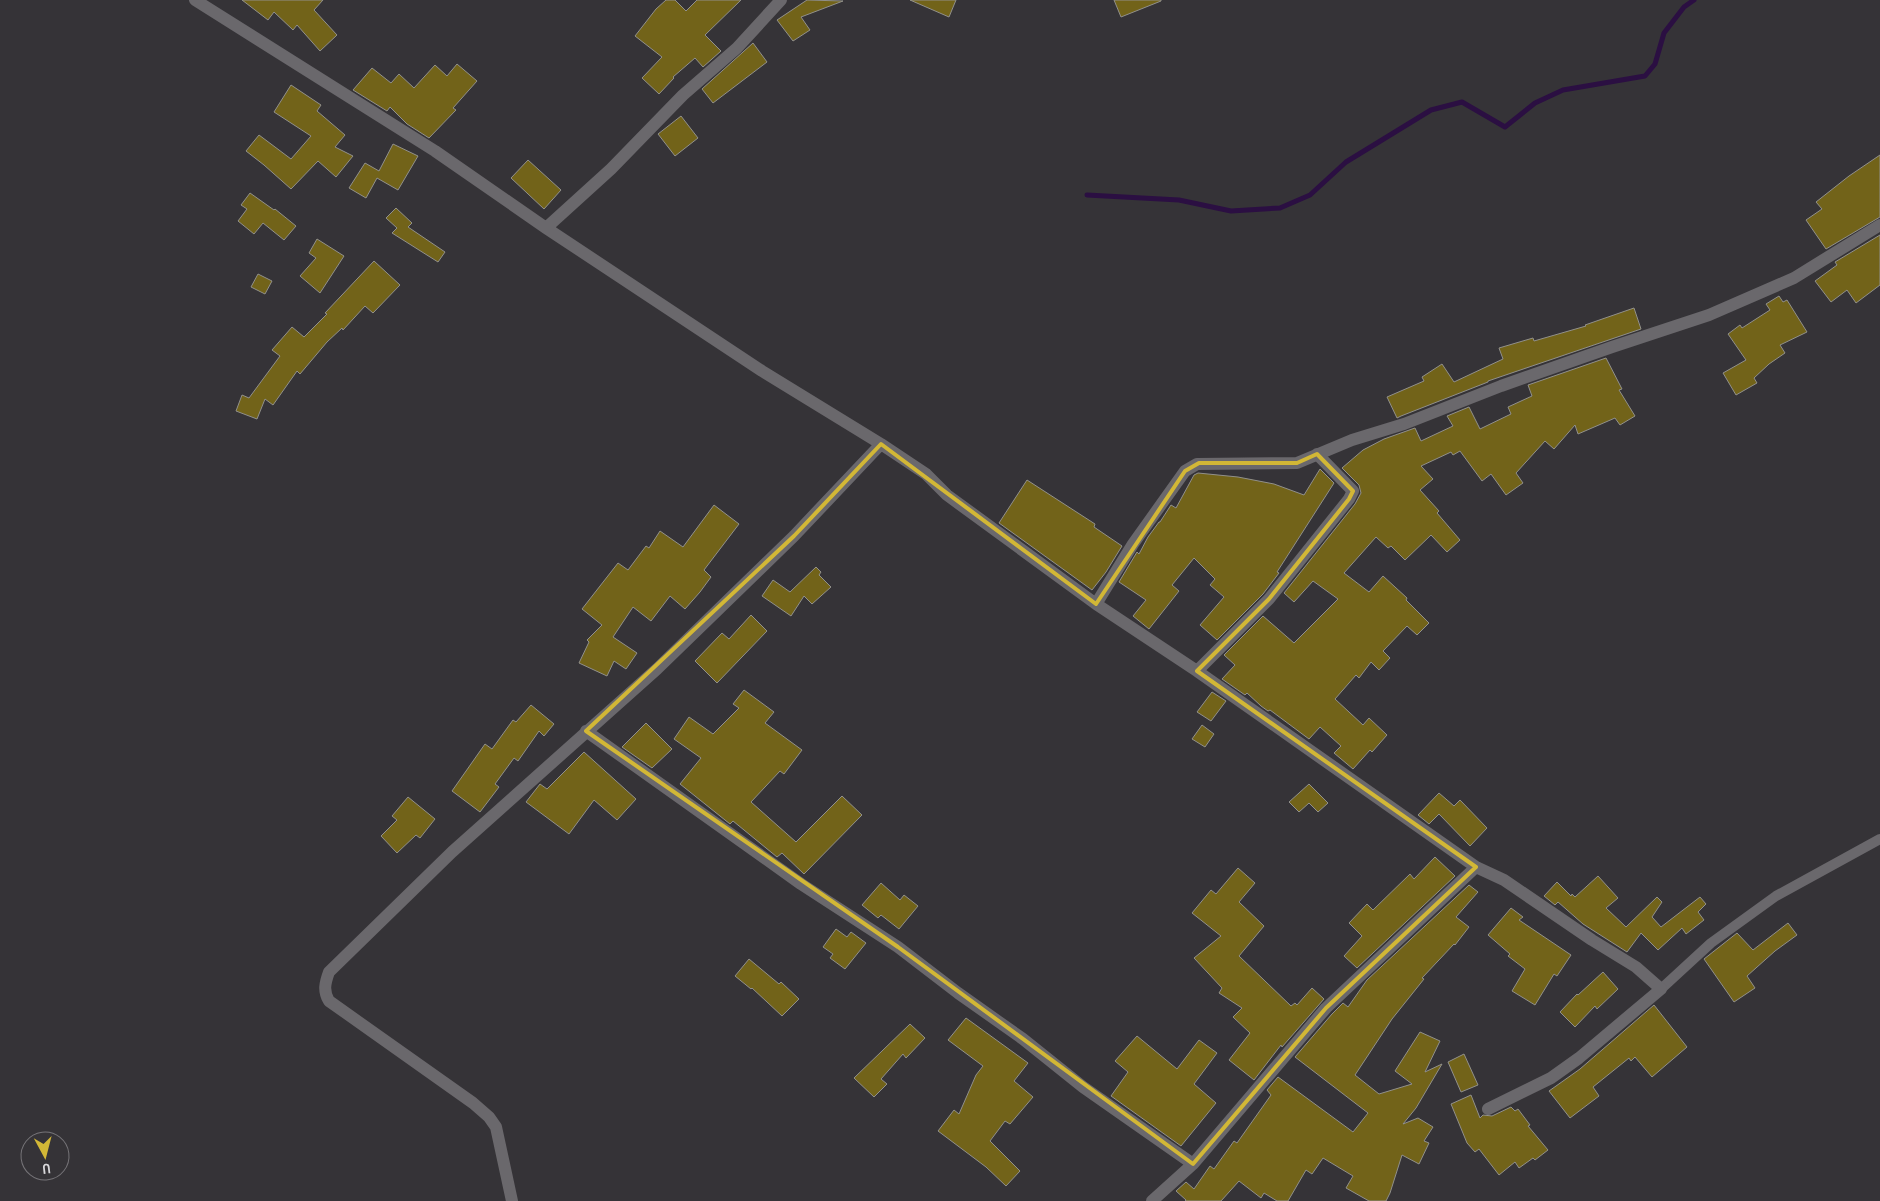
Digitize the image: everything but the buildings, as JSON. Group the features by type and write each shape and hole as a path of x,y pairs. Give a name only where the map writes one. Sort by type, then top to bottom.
{"street":[{"path":"195,0 435,151 546,228 762,371 926,474 947,494 1096,604 1197,671 1476,867 1504,880 1592,940 1636,967 1661,989 1579,1058 1551,1078 1488,1109"},
{"path":"546,228 611,169 683,95 736,48 781,0"},
{"path":"1096,604 1134,544 1185,471 1199,463 1297,463 1352,440 1404,424 1501,386 1709,315 1794,278 1880,225"},
{"path":"512,1201 496,1127 489,1117 473,1103 329,1001 324,986 329,972 452,852 657,669 780,549 881,444"},
{"path":"1197,671 1269,600 1349,499 1353,491 1350,486 1317,454"},
{"path":"586,731 801,884 898,947 958,993 1023,1038 1083,1087 1193,1164"},
{"path":"1152,1201 1193,1164 1326,1008 1476,867"}],"lane":[{"path":"1661,989 1711,943 1776,896 1880,839"}],"highlighted area":[{"path":"881,444 1096,604 1185,471 1199,463 1297,463 1317,454 1353,491 1349,499 1269,599 1197,671 1476,867 1326,1008 1193,1164 898,947 586,731 794,536"}],"waterway":[{"path":"1087,195 1179,200 1231,211 1280,208 1310,195 1346,162 1431,110 1462,102 1505,127 1535,103 1563,90 1645,76 1655,64 1664,33 1684,7 1694,0"}]}
